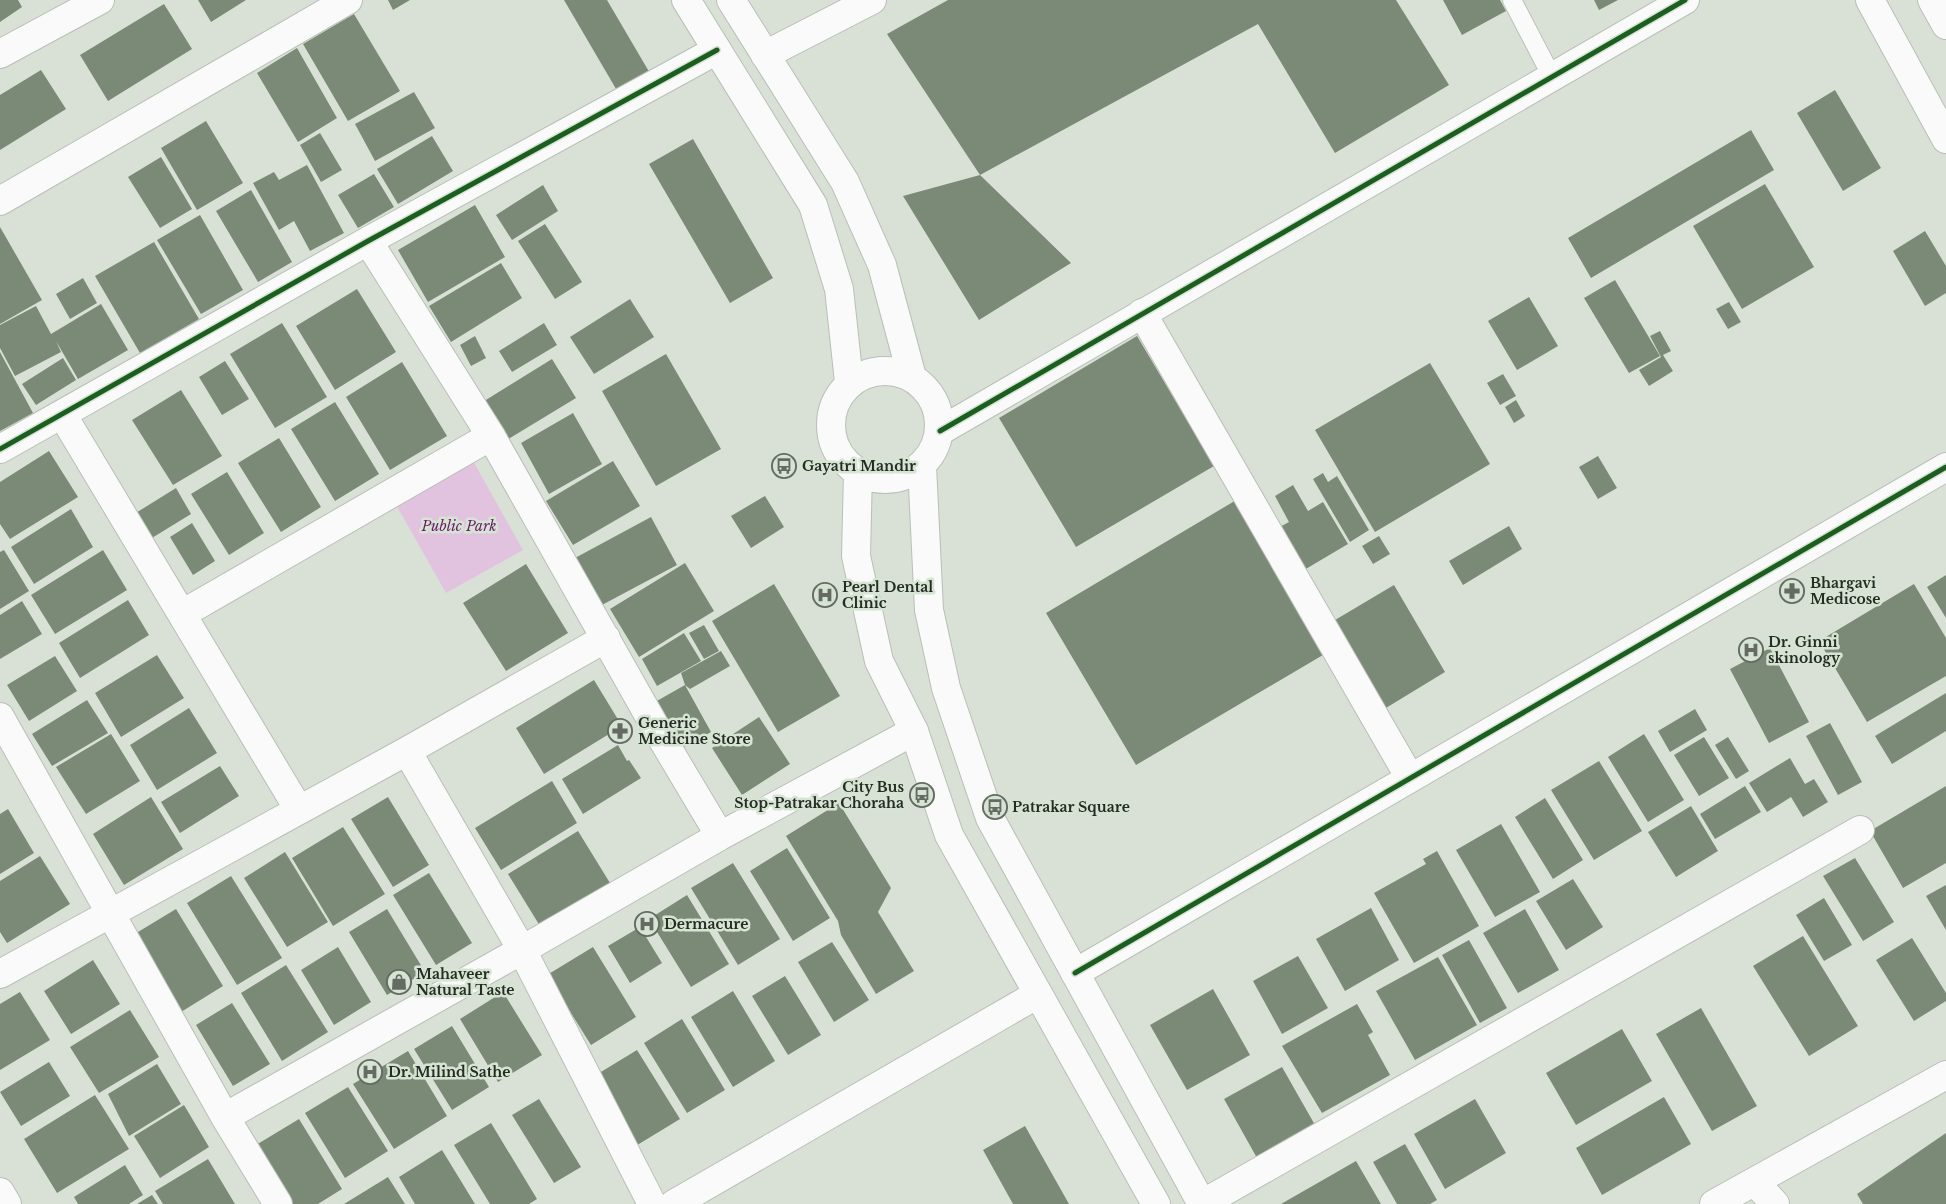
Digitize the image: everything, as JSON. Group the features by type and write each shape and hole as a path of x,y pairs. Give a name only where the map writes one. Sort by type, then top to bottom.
{"street":[{"path":"0,54 100,0"},
{"path":"0,201 348,0"},
{"path":"686,0 813,205 839,289 849,382"},
{"path":"731,0 845,182 882,265 912,377"},
{"path":"765,55 872,0"},
{"path":"940,431 1685,0"},
{"path":"1870,0 1946,139"},
{"path":"1932,0 1946,24"},
{"path":"0,449 368,240 717,50"},
{"path":"368,240 491,436 661,737 720,836"},
{"path":"1142,313 1410,778"},
{"path":"893,370 912,377 930,392 938,410 940,431 933,452 922,466 900,478 878,479 858,472 842,460 832,439 831,416 837,397 849,382 870,371 893,370"},
{"path":"62,414 299,810"},
{"path":"182,614 491,436"},
{"path":"922,466 929,610 946,688 990,818 1202,1204 1860,830"},
{"path":"1075,973 1946,466"},
{"path":"858,472 856,556 879,661 914,731 949,836 1156,1204"},
{"path":"0,974 407,751 606,638"},
{"path":"0,717 225,1117 278,1204"},
{"path":"225,1117 720,836 914,731"},
{"path":"407,751 522,950 652,1204"},
{"path":"674,1204 1038,994"},
{"path":"1714,1204 1946,1075"},
{"path":"1755,1182 1775,1204"},
{"path":"0,1192 7,1204"}],"lane":[{"path":"1512,0 1552,77"}],"green space":[{"name":"Public Park","path":"472,459 523,550 446,593 395,503"}],"building":[{"path":"0,0 18,0 22,7 0,22"},
{"path":"198,0 246,0 211,22"},
{"path":"388,0 410,0 393,10"},
{"path":"564,0 607,0 651,75 619,94"},
{"path":"948,0 1396,0 1449,85 1335,153 1258,24 980,175 887,34"},
{"path":"1443,0 1500,0 1506,11 1462,35"},
{"path":"1594,0 1618,0 1599,10"},
{"path":"164,4 192,49 108,101 80,55"},
{"path":"354,14 400,91 348,121 303,44"},
{"path":"297,48 337,118 298,142 257,73"},
{"path":"41,70 66,109 0,150 0,95"},
{"path":"1835,90 1881,168 1843,191 1797,113"},
{"path":"414,92 435,128 375,161 355,124"},
{"path":"206,121 243,183 197,210 161,148"},
{"path":"1751,130 1774,170 1591,278 1568,238"},
{"path":"320,133 342,170 321,182 300,145"},
{"path":"432,136 453,171 398,204 377,169"},
{"path":"693,139 773,278 730,303 649,164"},
{"path":"161,157 192,209 160,228 128,177"},
{"path":"307,165 344,233 310,251 294,221 279,230 253,183 274,172 279,180"},
{"path":"374,174 394,207 358,228 338,195"},
{"path":"980,175 1071,263 979,320 903,196"},
{"path":"1765,184 1814,267 1742,309 1693,226"},
{"path":"543,185 558,211 512,240 496,215"},
{"path":"251,190 292,262 258,282 216,211"},
{"path":"475,205 505,257 428,302 398,250"},
{"path":"200,215 243,290 201,314 157,240"},
{"path":"545,224 582,282 555,299 518,241"},
{"path":"0,227 42,300 0,324"},
{"path":"1925,231 1946,266 1946,293 1925,306 1893,251"},
{"path":"154,242 199,319 140,353 95,276"},
{"path":"501,263 522,298 451,342 429,306"},
{"path":"83,278 97,303 70,319 56,294"},
{"path":"1615,280 1660,356 1629,373 1584,298"},
{"path":"357,289 396,352 335,390 296,326"},
{"path":"1529,297 1558,346 1517,370 1488,321"},
{"path":"630,299 654,337 594,374 570,337"},
{"path":"1729,302 1741,322 1728,329 1716,309"},
{"path":"101,304 128,350 78,379 56,341 61,352 15,376 0,348 0,325 36,306 51,334"},
{"path":"282,323 327,397 275,428 230,354"},
{"path":"544,323 557,345 512,372 499,351"},
{"path":"1660,331 1671,351 1663,355 1673,371 1649,386 1639,370 1661,357 1650,336"},
{"path":"475,336 486,358 471,366 460,345"},
{"path":"1137,336 1214,466 1076,547 999,418"},
{"path":"0,352 33,413 0,431"},
{"path":"666,354 721,449 656,486 602,391"},
{"path":"63,358 76,380 36,405 22,384"},
{"path":"552,359 576,398 505,441 481,403"},
{"path":"225,361 249,399 222,415 199,377"},
{"path":"402,362 447,436 390,470 346,397"},
{"path":"1430,363 1490,464 1375,532 1315,430"},
{"path":"1503,374 1516,396 1500,405 1487,383"},
{"path":"181,390 222,456 173,485 132,420"},
{"path":"1516,400 1525,416 1514,423 1505,407"},
{"path":"335,402 379,474 335,501 291,429"},
{"path":"573,413 602,464 549,494 521,443"},
{"path":"279,438 321,507 281,532 238,463"},
{"path":"49,451 78,497 10,539 0,524 0,482"},
{"path":"1598,456 1617,488 1598,499 1579,467"},
{"path":"613,461 640,506 573,545 546,501"},
{"path":"227,472 264,533 229,555 191,494"},
{"path":"1323,473 1328,482 1337,476 1369,530 1350,542 1313,479"},
{"path":"1293,485 1308,511 1323,502 1348,544 1299,573 1274,530 1289,522 1275,496"},
{"path":"176,488 191,514 147,541 131,516"},
{"path":"765,496 784,527 751,548 731,516"},
{"path":"1238,499 1328,652 1136,765 1046,613"},
{"path":"71,509 93,547 34,584 11,547"},
{"path":"651,517 677,565 600,606 575,558"},
{"path":"192,523 215,561 193,575 170,537"},
{"path":"1509,526 1522,549 1463,585 1449,561"},
{"path":"1379,536 1390,554 1373,564 1362,546"},
{"path":"4,550 29,591 0,609 0,552"},
{"path":"103,550 127,590 55,634 31,595"},
{"path":"685,563 714,611 639,657 610,609"},
{"path":"526,564 568,633 506,671 463,603"},
{"path":"1946,575 1946,618 1927,587"},
{"path":"774,584 840,696 778,732 712,621"},
{"path":"1914,584 1946,638 1946,676 1867,722 1819,641"},
{"path":"1394,585 1445,672 1381,711 1330,623"},
{"path":"128,600 149,635 80,678 59,643"},
{"path":"22,601 42,634 0,659 0,615"},
{"path":"704,625 719,651 704,659 689,633"},
{"path":"684,633 701,661 657,686 642,659"},
{"path":"1770,648 1809,722 1769,743 1730,669"},
{"path":"721,651 730,666 690,689 685,685 681,673"},
{"path":"157,655 184,698 121,737 95,693"},
{"path":"55,656 77,691 29,721 7,685"},
{"path":"594,680 622,726 544,774 516,728"},
{"path":"685,685 711,732 674,753 648,706"},
{"path":"1946,693 1946,731 1892,764 1875,736"},
{"path":"87,700 108,733 52,766 32,734"},
{"path":"189,708 217,753 157,790 130,745"},
{"path":"1695,709 1707,730 1670,752 1658,731"},
{"path":"759,717 790,764 742,795 712,748"},
{"path":"1830,723 1862,782 1838,795 1806,736"},
{"path":"111,734 140,781 86,814 56,767"},
{"path":"1644,734 1684,800 1648,822 1608,757"},
{"path":"1704,737 1729,778 1699,796 1674,755"},
{"path":"1728,737 1749,771 1736,779 1715,745"},
{"path":"618,745 627,761 629,760 641,778 583,814 562,779"},
{"path":"1790,758 1805,784 1814,779 1828,802 1803,817 1791,797 1767,812 1749,783"},
{"path":"1599,761 1642,831 1594,860 1551,790"},
{"path":"220,766 239,796 180,833 161,802"},
{"path":"552,781 577,823 501,870 475,828"},
{"path":"1745,786 1761,812 1715,839 1700,814"},
{"path":"1946,786 1946,863 1903,888 1870,831"},
{"path":"151,797 183,849 124,885 93,834"},
{"path":"388,797 429,865 393,887 351,819"},
{"path":"1545,798 1583,860 1553,879 1515,817"},
{"path":"839,803 891,888 878,912 914,971 876,994 841,935 838,921 786,836"},
{"path":"1691,806 1718,851 1676,877 1648,832"},
{"path":"8,809 34,853 0,874 0,814"},
{"path":"1501,824 1540,892 1495,917 1456,850"},
{"path":"343,827 385,894 333,926 292,858"},
{"path":"578,831 610,883 540,926 508,874"},
{"path":"787,848 830,918 793,941 750,871"},
{"path":"1437,851 1479,926 1414,963 1374,893 1426,864 1423,859"},
{"path":"285,852 328,922 287,947 244,878"},
{"path":"40,856 70,904 7,943 0,932 0,881"},
{"path":"1855,858 1894,922 1863,941 1823,876"},
{"path":"733,863 780,939 738,965 691,888"},
{"path":"429,873 472,943 436,965 393,895"},
{"path":"231,876 282,958 237,985 187,903"},
{"path":"1573,879 1603,927 1566,950 1536,901"},
{"path":"1946,885 1946,930 1926,896"},
{"path":"687,895 729,964 691,987 649,919"},
{"path":"1824,898 1852,945 1824,961 1796,915"},
{"path":"1371,908 1399,960 1345,991 1316,939"},
{"path":"176,909 223,986 181,1012 133,935"},
{"path":"387,909 425,972 387,995 349,932"},
{"path":"1525,909 1559,970 1518,993 1483,933"},
{"path":"640,927 662,963 630,983 608,946"},
{"path":"1803,936 1858,1026 1809,1056 1753,966"},
{"path":"1912,938 1946,993 1946,1001 1914,1021 1876,960"},
{"path":"1469,940 1507,1008 1480,1023 1442,955"},
{"path":"832,942 869,1000 834,1022 798,962"},
{"path":"338,947 371,1002 334,1025 301,970"},
{"path":"593,947 636,1017 591,1045 547,975"},
{"path":"1298,956 1328,1008 1282,1034 1253,981"},
{"path":"1438,957 1477,1025 1415,1060 1376,991"},
{"path":"93,960 120,1004 71,1034 44,991"},
{"path":"286,965 328,1032 282,1061 241,993"},
{"path":"785,976 821,1035 788,1055 752,996"},
{"path":"1213,989 1250,1055 1187,1090 1150,1025"},
{"path":"733,991 775,1061 733,1087 691,1017"},
{"path":"20,992 50,1040 0,1070 0,1004"},
{"path":"503,992 542,1055 498,1082 460,1019"},
{"path":"232,1003 270,1064 233,1086 196,1025"},
{"path":"1357,1004 1373,1032 1368,1035 1390,1075 1322,1113 1282,1046"},
{"path":"1701,1008 1757,1106 1712,1131 1656,1034"},
{"path":"130,1010 159,1057 99,1093 70,1047"},
{"path":"682,1019 725,1090 687,1113 644,1043"},
{"path":"452,1026 489,1087 452,1110 414,1049"},
{"path":"1622,1029 1652,1081 1576,1125 1546,1073"},
{"path":"637,1050 680,1119 634,1147 591,1078"},
{"path":"408,1051 447,1116 394,1149 353,1084"},
{"path":"49,1062 70,1096 21,1126 0,1092"},
{"path":"157,1064 181,1104 129,1136 108,1094"},
{"path":"1282,1067 1315,1125 1257,1158 1224,1099"},
{"path":"348,1087 388,1151 345,1178 305,1113"},
{"path":"95,1095 129,1149 57,1193 24,1139"},
{"path":"1664,1097 1691,1144 1602,1195 1576,1148"},
{"path":"539,1099 581,1167 554,1183 512,1115"},
{"path":"1475,1099 1506,1153 1445,1189 1414,1134"},
{"path":"184,1105 209,1147 160,1178 134,1136"},
{"path":"299,1119 342,1189 318,1204 293,1204 256,1145"},
{"path":"491,1123 537,1199 529,1204 490,1204 454,1145"},
{"path":"1025,1126 1069,1204 1013,1204 983,1150"},
{"path":"1946,1133 1946,1204 1863,1204 1857,1194"},
{"path":"1405,1144 1437,1200 1430,1204 1397,1204 1373,1162"},
{"path":"442,1150 475,1204 415,1204 399,1177"},
{"path":"208,1159 235,1204 163,1204 155,1191"},
{"path":"1356,1161 1381,1204 1281,1204"},
{"path":"125,1165 143,1195 129,1204 78,1204 74,1197"},
{"path":"388,1177 405,1204 344,1204"},
{"path":"152,1195 158,1204 137,1204"}],"cycle path":[{"path":"940,431 1685,0"},
{"path":"0,449 368,241 717,50"},
{"path":"1075,973 1946,467"}],"place":[{"name":"Gayatri Mandir","path":"784,466"},
{"name":"Bhargavi Medicose","path":"1792,591"},
{"name":"Pearl Dental Clinic","path":"825,595"},
{"name":"Dr. Ginni skinology","path":"1751,650"},
{"name":"Generic Medicine Store","path":"620,731"},
{"name":"City Bus Stop-Patrakar Choraha","path":"922,795"},
{"name":"Patrakar Square","path":"995,807"},
{"name":"Dermacure","path":"647,924"},
{"name":"Mahaveer Natural Taste","path":"399,982"},
{"name":"Dr. Milind Sathe","path":"370,1072"}]}
